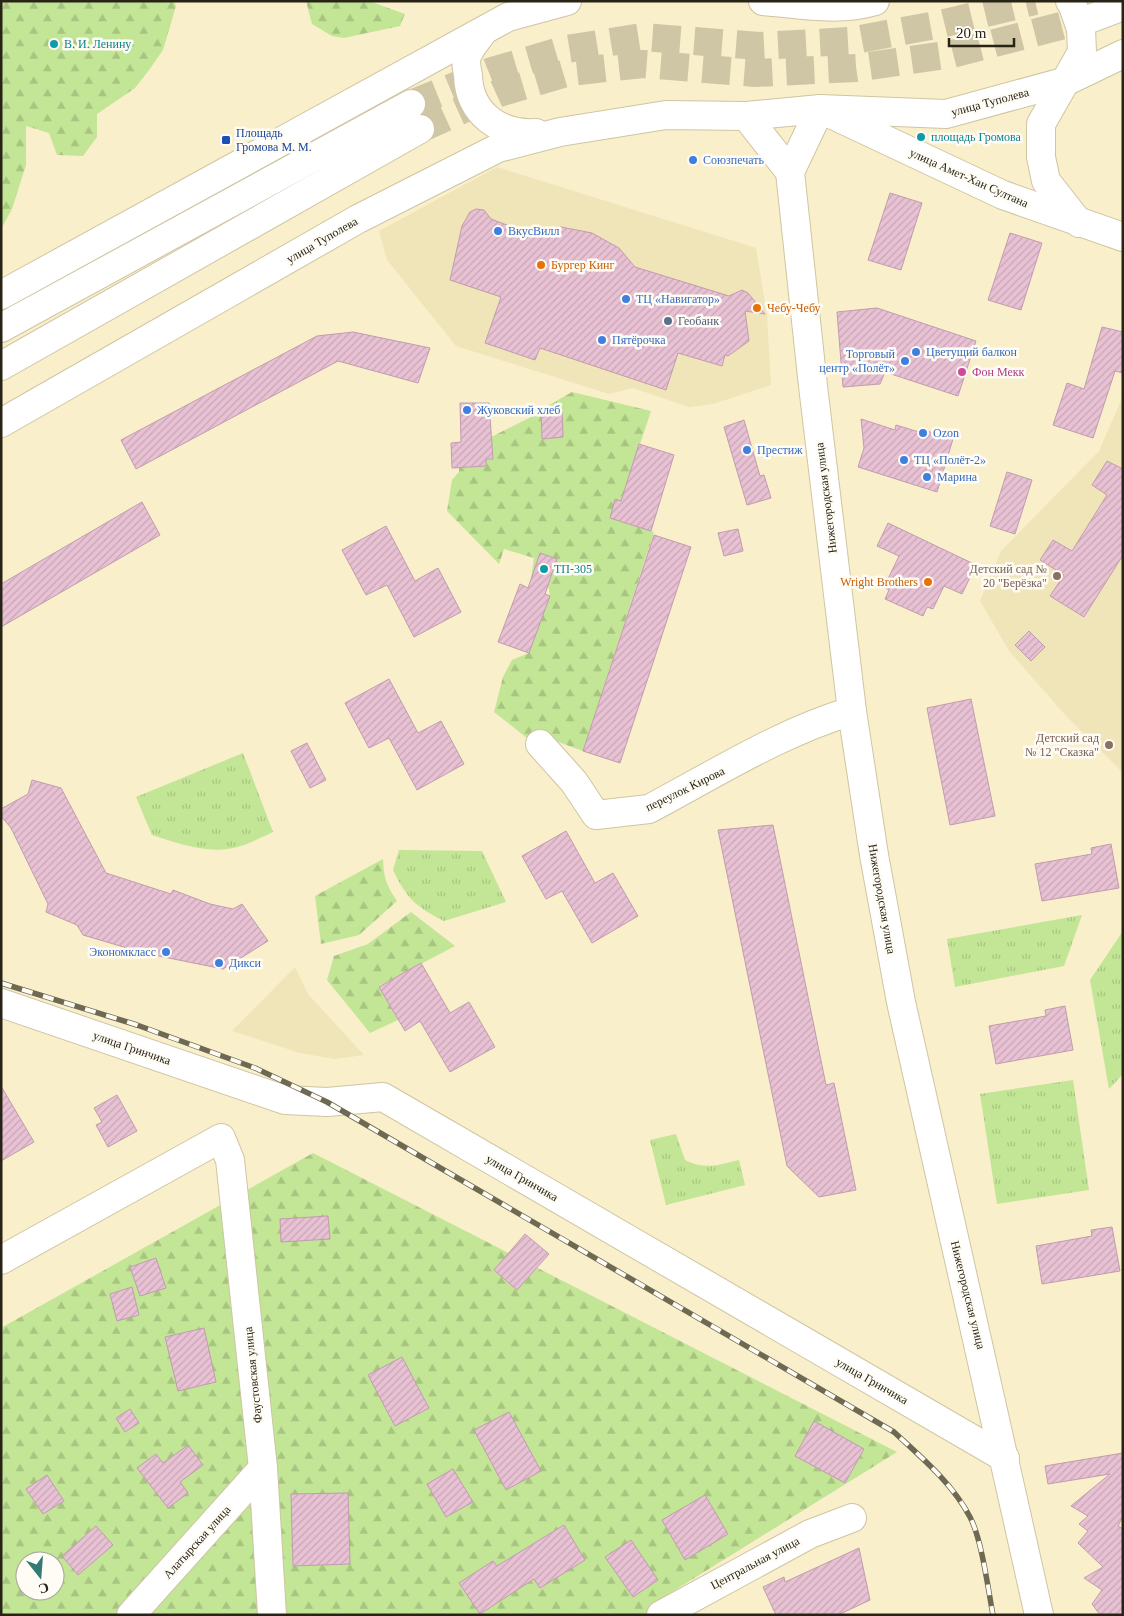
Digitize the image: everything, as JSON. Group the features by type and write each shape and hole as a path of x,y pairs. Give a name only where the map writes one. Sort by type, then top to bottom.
{"street":[{"path":"1,295 482,32 510,9 567,1"},
{"path":"763,1 812,8 836,7 875,1"},
{"path":"1070,1 1081,29 1082,52 1041,124 1040,157 1046,181 1079,223"},
{"path":"1092,18 1123,6"},
{"path":"482,32 467,57 468,85 479,109 497,126 520,134 560,132"},
{"name":"улица Туполева","path":"1,423 374,211 498,148 560,132 666,115 746,116 820,109 946,114 1067,81 1123,54"},
{"path":"746,116 790,172 820,109"},
{"name":"улица Амет-Хан Султана","path":"820,109 1004,195 1123,237"},
{"path":"1,328 415,117 1,366"},
{"name":"Нижегородская улица","path":"790,172 810,367 852,711 874,855 901,1002 1039,1615"},
{"name":"переулок Кирова","path":"540,744 574,782 596,815 623,813 649,809 793,733 823,720 852,711"},
{"name":"улица Гринчика","path":"1,1003 285,1100 327,1102 383,1097 1005,1458"},
{"name":"Фаустовская улица","path":"1,1260 221,1138 230,1160 263,1468 272,1615"},
{"name":"Алатырская улица","path":"131,1615 263,1468"},
{"name":"Центральная улица","path":"661,1615 810,1534 852,1518"}],"shaded area":[{"path":"497,167 756,248 767,315 771,385 713,404 689,407 633,388 609,394 456,346 387,260 379,231"},
{"name":"Детский сад № 20 \"Берёзка\"","path":"1123,396 1123,773 1067,717 1009,651 980,601 1001,551 1099,451"},
{"path":"295,967 308,994 364,1055 335,1059 300,1053 232,1031"}],"green space":[{"path":"1,1 174,1 176,6 163,50 135,88 97,114 97,137 83,156 57,155 49,133 26,126 26,165 12,209 1,229"},
{"path":"306,1 369,1 405,14 400,26 344,38 332,36 312,24"},
{"path":"572,392 651,411 621,501 615,499 610,518 654,532 583,751 542,736 527,738 494,712 503,677 512,660 529,653 550,596 548,585 557,559 540,553 531,579 534,558 504,549 499,564 447,511 452,480 459,472 459,468 486,466 486,459 493,459 485,440 541,412 542,438 563,437 562,411 550,412 549,405"},
{"path":"243,753 273,832 233,848 213,850 192,847 152,835 136,797"},
{"path":"399,850 482,851 506,902 444,921 419,906 403,888 393,870"},
{"path":"383,859 386,881 397,901 359,935 321,944 315,896"},
{"path":"411,912 455,946 379,986 398,1020 370,1033 327,980 334,956 368,944"},
{"path":"1082,915 1064,966 955,987 947,939"},
{"path":"1123,931 1123,1074 1109,1089 1090,980"},
{"path":"1073,1080 1089,1190 997,1204 980,1094"},
{"path":"676,1134 685,1160 692,1163 712,1166 739,1160 745,1185 666,1205 650,1140"},
{"path":"313,1153 897,1452 667,1595 671,1615 1,1615 1,1328"}],"building":[{"path":"890,193 922,203 901,270 868,260"},
{"name":"ТЦ «Навигатор»","path":"476,209 484,210 491,219 528,233 545,228 561,227 592,233 619,248 635,267 729,296 742,290 748,293 765,314 745,311 749,341 728,356 725,355 722,366 678,353 666,390 540,348 535,360 485,343 501,297 450,280 462,226 470,212"},
{"path":"1010,233 1042,243 1021,310 988,300"},
{"name":"Торговый центр «Полёт»","path":"877,308 976,341 958,396 885,372 880,384 843,387 837,312"},
{"path":"1102,327 1123,332 1123,373 1115,371 1093,438 1053,425 1067,383 1084,389"},
{"path":"353,332 430,348 418,383 338,361 136,469 121,440 317,336"},
{"path":"460,403 489,403 493,459 486,459 486,466 452,468 451,443 461,442"},
{"path":"562,411 563,437 542,439 541,412"},
{"name":"ТЦ «Полёт-2»","path":"861,419 895,430 896,425 919,432 920,429 953,439 937,492 858,467 864,448"},
{"path":"744,420 760,476 764,475 771,498 747,505 724,427"},
{"path":"639,444 674,455 651,531 610,518 615,499 621,501"},
{"path":"1107,461 1123,469 1123,555 1084,617 1050,596 1064,575 1040,560 1053,540 1072,551 1107,495 1092,485"},
{"path":"1007,472 1032,480 1015,534 990,526"},
{"path":"142,502 160,535 1,627 1,584"},
{"path":"888,523 976,565 962,594 944,586 933,609 927,607 923,616 885,599 889,590 884,587 899,556 877,546"},
{"path":"386,526 415,581 438,568 461,612 414,637 387,585 366,595 342,550"},
{"path":"738,529 743,551 724,556 718,533"},
{"path":"654,535 691,547 620,763 583,751"},
{"path":"540,553 557,559 545,594 550,596 529,653 498,642 520,584 528,588"},
{"path":"1029,631 1045,647 1031,661 1015,645"},
{"path":"389,679 418,733 441,721 464,764 417,790 389,738 369,748 345,703"},
{"path":"971,699 995,816 950,825 927,708"},
{"path":"307,743 326,780 310,788 291,751"},
{"path":"32,780 61,788 106,873 171,894 173,890 210,904 233,909 242,904 268,941 223,969 144,953 83,935 77,925 46,912 48,904 11,828 1,816 1,809 28,794"},
{"path":"773,825 826,1085 834,1083 856,1190 819,1197 787,1166 718,830"},
{"path":"566,831 595,883 613,873 638,916 592,943 562,891 546,899 522,856"},
{"path":"1111,844 1119,888 1042,901 1035,864 1092,854 1091,848"},
{"path":"421,963 450,1013 469,1002 495,1047 450,1072 420,1021 405,1031 379,987"},
{"path":"1065,1006 1073,1050 996,1064 989,1026 1046,1016 1045,1010"},
{"path":"1,1086 34,1142 1,1161"},
{"path":"117,1095 137,1131 108,1147 96,1125 102,1122 94,1108"},
{"path":"328,1216 330,1239 281,1242 280,1219"},
{"path":"1112,1227 1120,1271 1042,1284 1036,1246 1092,1236 1091,1230"},
{"path":"525,1234 549,1254 517,1290 494,1270"},
{"path":"156,1258 166,1288 140,1296 130,1267"},
{"path":"132,1287 139,1315 117,1321 110,1294"},
{"path":"204,1328 216,1382 178,1391 165,1337"},
{"path":"402,1357 429,1408 395,1426 368,1375"},
{"path":"130,1409 139,1423 125,1432 116,1418"},
{"path":"509,1412 541,1471 506,1490 474,1430"},
{"path":"814,1421 864,1449 845,1483 795,1456"},
{"path":"188,1445 203,1465 180,1482 188,1493 168,1508 137,1468 156,1454 163,1463"},
{"path":"1123,1453 1123,1516 1118,1526 1123,1529 1123,1615 1100,1615 1092,1604 1102,1590 1084,1578 1103,1567 1078,1543 1088,1531 1079,1524 1088,1516 1071,1506 1110,1474 1048,1484 1045,1466"},
{"path":"453,1469 473,1502 446,1517 427,1484"},
{"path":"47,1475 64,1501 43,1514 26,1489"},
{"path":"348,1493 350,1564 293,1566 291,1494"},
{"path":"705,1495 728,1534 685,1560 662,1520"},
{"path":"564,1525 585,1560 540,1588 534,1579 480,1614 459,1583 493,1561 497,1566"},
{"path":"96,1526 113,1545 78,1575 65,1560 65,1553"},
{"path":"631,1540 658,1580 633,1597 605,1557"},
{"path":"859,1548 870,1600 838,1615 776,1615 763,1587 784,1577 785,1582"}],"tunnel":[{"path":"411,104 492,71 567,49 642,37 759,46 849,41 941,24 1035,1"},
{"path":"420,129 499,93 570,72 643,64 755,73 856,68 952,54 1092,18"}],"railway":[{"path":"1,983 137,1025 255,1068 327,1102 894,1432 926,1461 945,1482 970,1517 978,1538 993,1615"}],"place":[{"name":"В. И. Ленину","path":"54,44"},
{"name":"площадь Громова","path":"921,137"},
{"name":"Площадь Громова М. М.","path":"226,140"},
{"name":"Союзпечать","path":"693,160"},
{"name":"ВкусВилл","path":"498,231"},
{"name":"Бургер Кинг","path":"541,265"},
{"name":"ТЦ «Навигатор»","path":"626,299"},
{"name":"Чебу-Чебу","path":"757,308"},
{"name":"Геобанк","path":"668,321"},
{"name":"Пятёрочка","path":"602,340"},
{"name":"Цветущий балкон","path":"916,352"},
{"name":"Торговый центр «Полёт»","path":"905,361"},
{"name":"Фон Мекк","path":"962,372"},
{"name":"Жуковский хлеб","path":"467,410"},
{"name":"Ozon","path":"923,433"},
{"name":"Престиж","path":"747,450"},
{"name":"ТЦ «Полёт-2»","path":"904,460"},
{"name":"Марина","path":"927,477"},
{"name":"ТП-305","path":"544,569"},
{"name":"Детский сад № 20 \"Берёзка\"","path":"1057,576"},
{"name":"Wright Brothers","path":"928,582"},
{"name":"Детский сад № 12 \"Сказка\"","path":"1109,745"},
{"name":"Экономкласс","path":"166,952"},
{"name":"Дикси","path":"219,963"}]}
